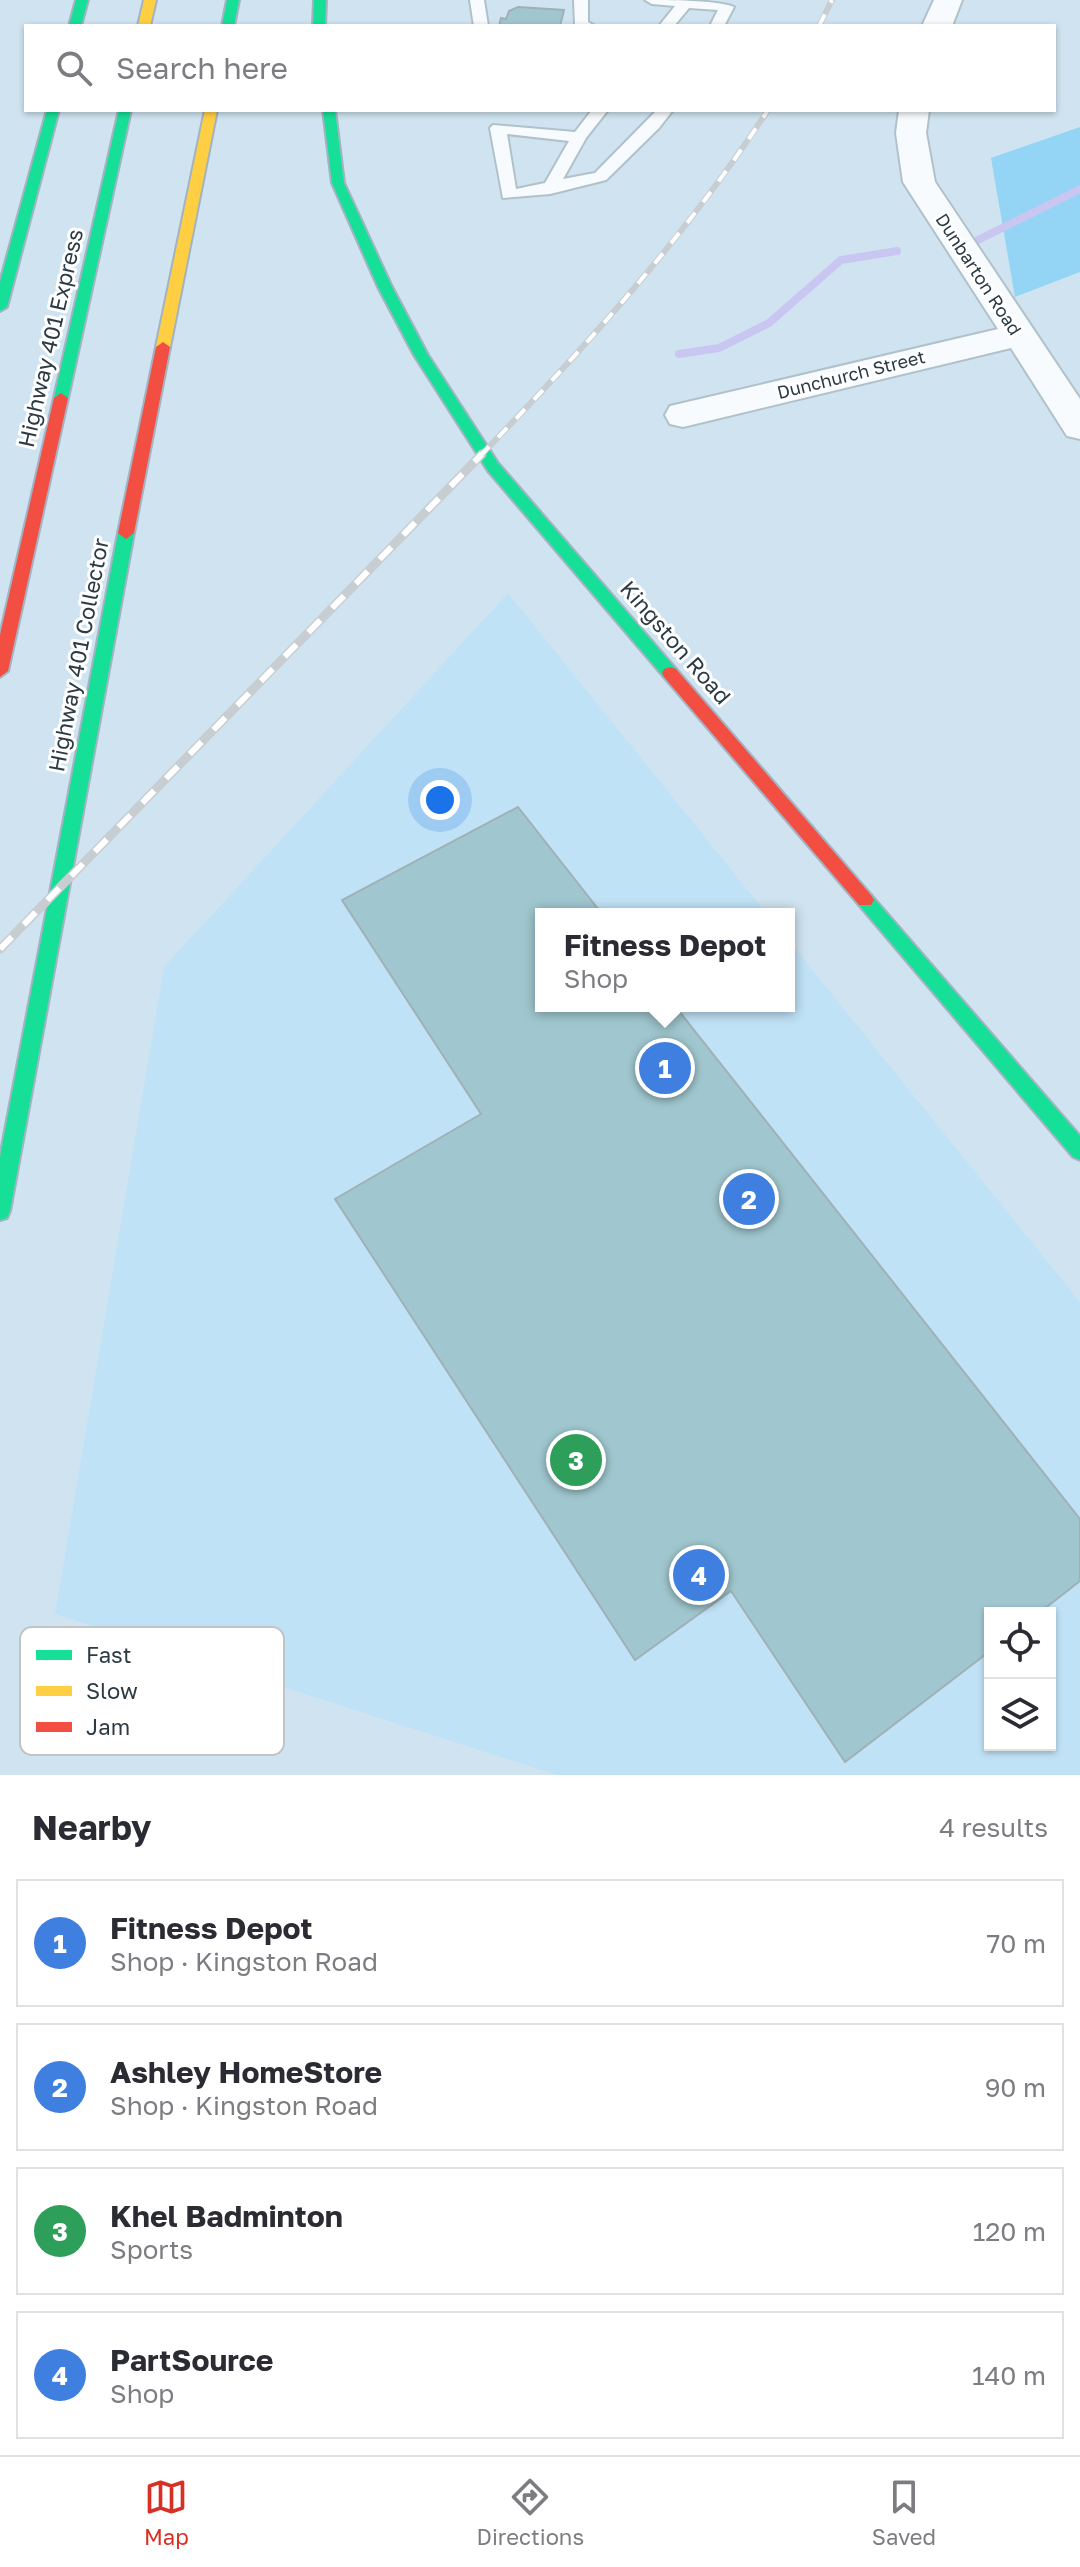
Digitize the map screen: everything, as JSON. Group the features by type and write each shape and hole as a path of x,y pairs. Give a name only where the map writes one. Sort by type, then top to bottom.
{"main road":[{"path":"76,24 82,0"},
{"path":"144,24 150,0"},
{"path":"228,24 233,0"},
{"path":"319,24 320,0"},
{"path":"0,307 52,112"},
{"name":"Highway 401 Express","path":"0,671 125,112"},
{"name":"Highway 401 Collector","path":"0,1211 96,682 211,112"},
{"name":"Kingston Road","path":"329,112 338,183 373,261 421,355 493,467 1080,1151"}],"street":[{"path":"938,24 948,0"},
{"name":"Dunbarton Road","path":"914,112 911,133 919,182 1080,427"},
{"name":"Dunchurch Street","path":"683,415 1019,335"}],"lane":[{"path":"477,0 481,24"},
{"path":"581,0 581,24"},
{"path":"652,0 727,7 718,24"},
{"path":"668,24 686,2"},
{"path":"495,112 509,195 600,177 664,112"},
{"path":"550,189 579,137 598,112"},
{"path":"498,128 579,137"}],"shaded area":[{"path":"1080,127 1080,272 1015,297 991,158"},
{"path":"508,593 762,908 535,908 535,1012 795,1012 795,948 1080,1302 1080,1775 557,1775 284,1687 284,1627 96,1627 55,1614 164,967"}],"building":[{"path":"518,7 564,10 560,24 500,24 509,11"},
{"path":"518,807 597,908 535,908 535,1012 680,1012 1080,1519 1080,1581 1047,1607 984,1607 984,1656 845,1762 731,1591 635,1660 335,1199 481,1114 342,900"}],"waterway":[{"path":"978,240 1080,189"},
{"path":"679,354 719,348 769,323 841,260 897,251"}],"railway":[{"path":"820,24 832,0"},
{"path":"480,456 633,290 703,202 767,112"},
{"path":"0,949 482,454"}],"traffic: fast":[{"path":"76,24 82,0"},
{"path":"228,24 233,0"},
{"path":"319,24 320,0"},
{"path":"0,307 52,112"},
{"path":"61,398 125,112"},
{"path":"329,112 338,183 385,287 421,355 493,467 670,673"},
{"path":"0,1211 126,533"},
{"path":"865,900 1080,1151"}],"traffic: slow":[{"path":"144,24 150,0"},
{"path":"163,347 211,112"}],"traffic: jam":[{"path":"126,533 163,347"},
{"path":"0,671 61,398"},
{"path":"670,673 865,900"}],"place":[{"name":"Fitness Depot","path":"665,1068"},
{"name":"Ashley HomeStore","path":"749,1199"},
{"name":"Khel Badminton","path":"576,1460"},
{"name":"PartSource","path":"699,1575"}]}
